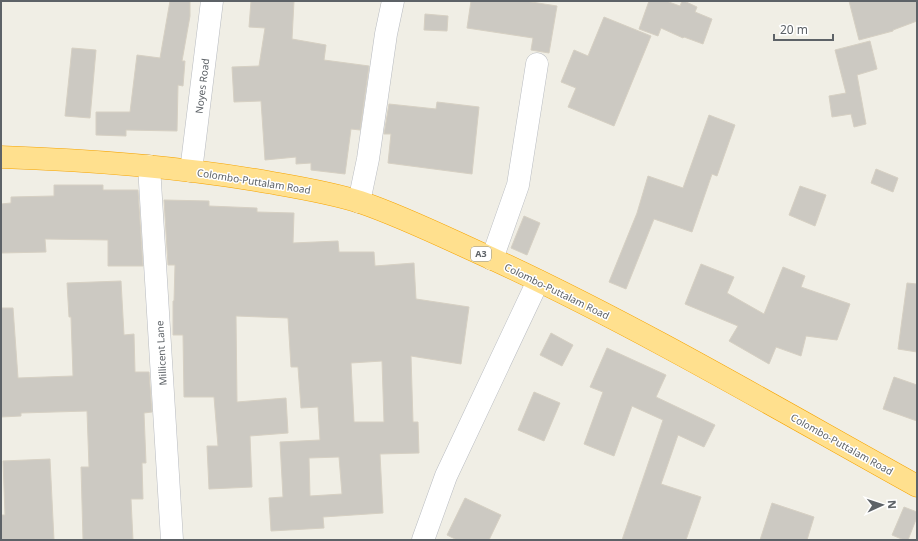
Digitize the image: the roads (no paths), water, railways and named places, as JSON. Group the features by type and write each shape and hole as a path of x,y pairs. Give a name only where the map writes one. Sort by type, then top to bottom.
{"highway":[{"name":"Colombo-Puttalam Road","path":"1,157 59,159 191,171 246,178 317,191 359,202 400,218 538,280 631,327 917,486"}],"street":[{"name":"Noyes Road","path":"191,171 212,1"},
{"path":"359,202 368,159 386,34 393,1"},
{"path":"492,259 518,185 537,64"},
{"name":"Millicent Lane","path":"149,166 172,540"},
{"path":"423,540 446,476 538,280"}]}
